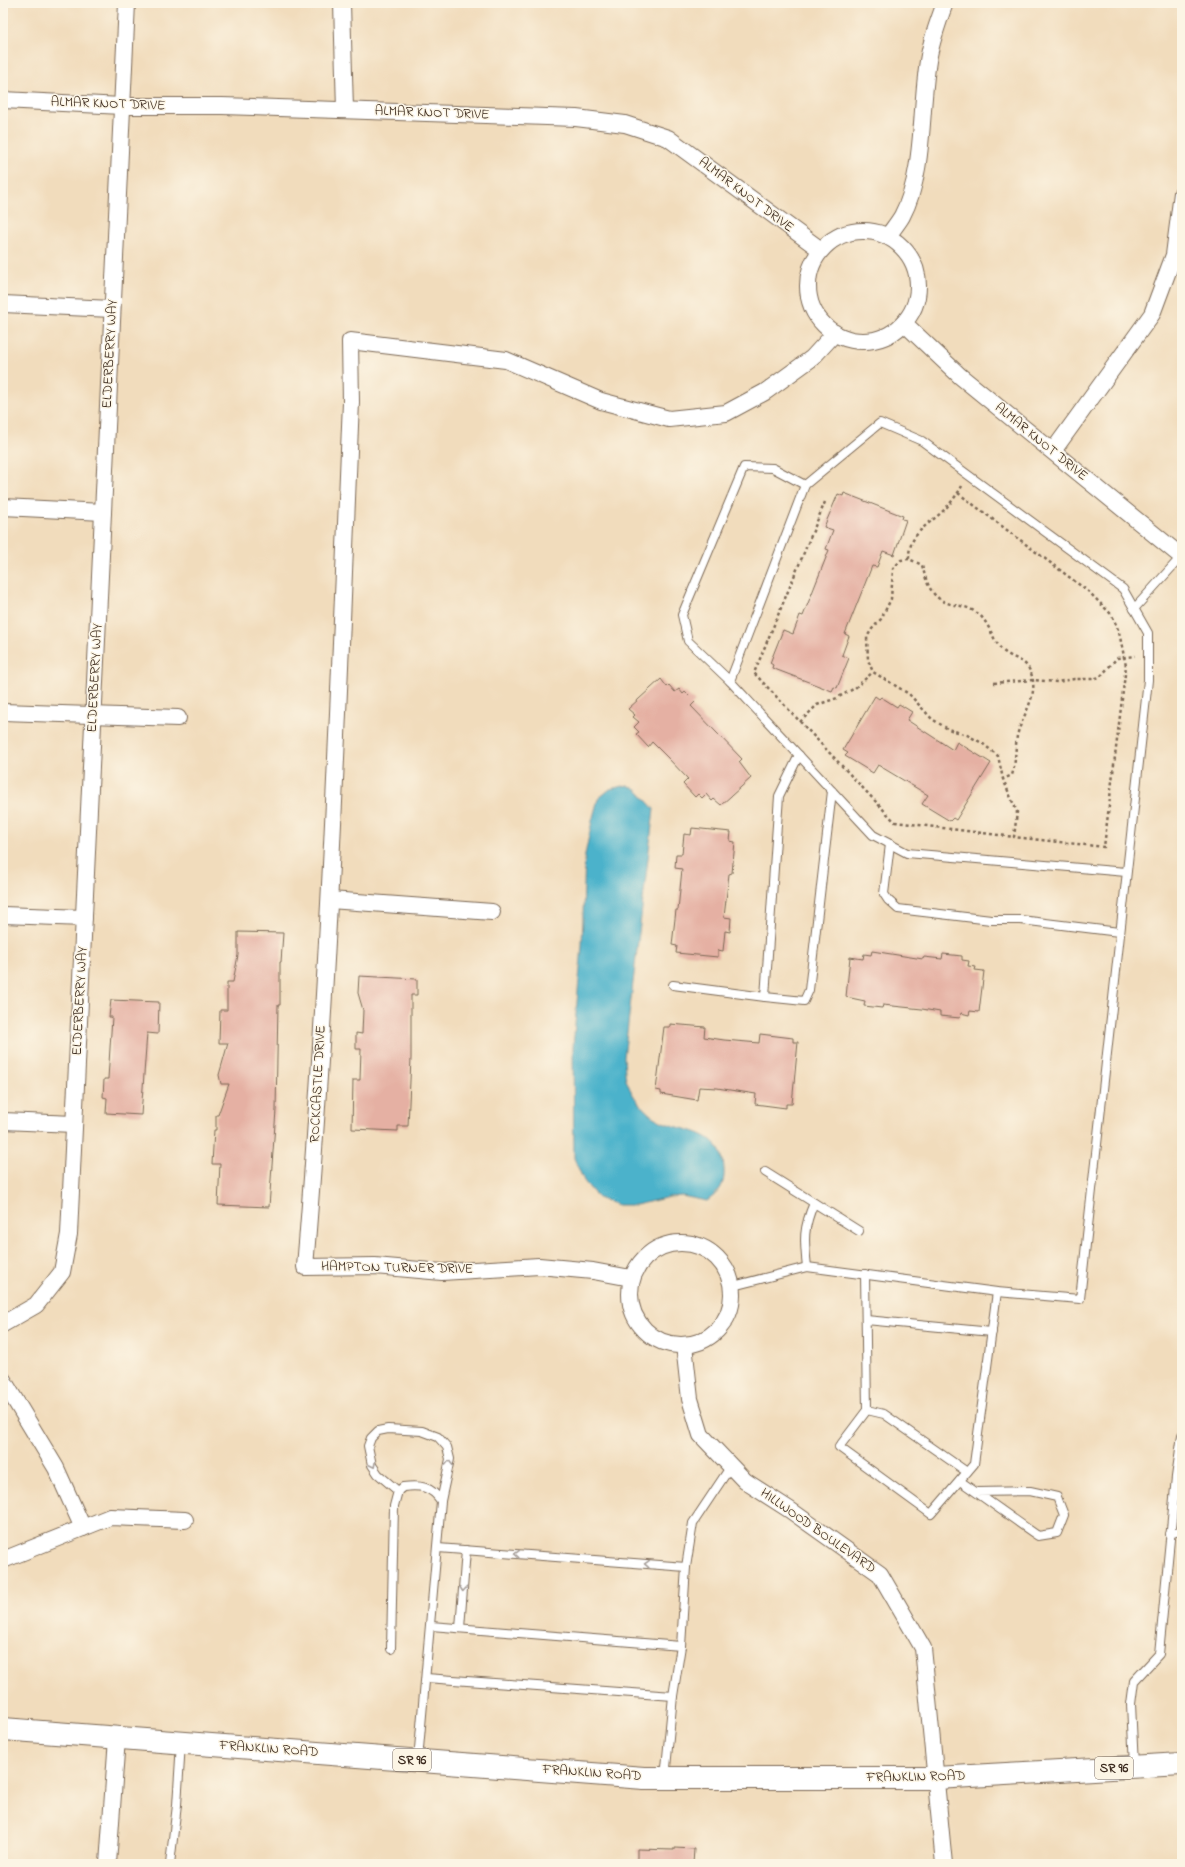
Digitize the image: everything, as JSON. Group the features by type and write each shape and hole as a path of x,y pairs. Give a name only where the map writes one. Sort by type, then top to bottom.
{"main road":[{"name":"FRANKLIN ROAD","path":"3,1729 644,1778 936,1778 1182,1764"}],"street":[{"name":"ELDERBERRY WAY","path":"3,1324 36,1305 62,1272 69,1234 127,3"},
{"path":"342,3 345,110"},
{"path":"888,236 902,216 912,188 919,151 928,62 933,38 945,3"},
{"name":"ALMAR KNOT DRIVE","path":"3,100 122,106 222,106 576,118 625,124 668,138 821,250"},
{"path":"1053,451 1152,314 1174,255 1182,193"},
{"path":"870,231 888,236 900,244 912,259 918,274 918,293 914,307 904,323 885,336 867,341 853,340 835,333 816,315 810,299 808,280 811,267 821,250 836,238 854,232 870,231"},
{"path":"3,304 112,309"},
{"name":"ALMAR KNOT DRIVE","path":"904,323 960,376 1182,557"},
{"name":"ROCKCASTLE DRIVE","path":"305,1267 316,1139 330,900 351,402 350,340 506,360 602,401 669,419 726,413 764,392 812,358 835,333"},
{"path":"3,507 103,512"},
{"path":"3,712 178,718"},
{"path":"330,900 492,912"},
{"path":"3,914 84,918"},
{"path":"3,1121 74,1124"},
{"path":"691,1243 700,1245 715,1254 726,1267 733,1286 730,1312 725,1322 713,1335 701,1342 684,1345 660,1341 643,1329 636,1320 630,1302 631,1278 645,1257 664,1245 691,1243"},
{"name":"HAMPTON TURNER DRIVE","path":"305,1267 375,1266 442,1272 539,1266 593,1271 631,1278"},
{"name":"HILLWOOD BOULEVARD","path":"684,1345 690,1399 701,1435 745,1481 790,1510 880,1574 923,1648 944,1864"},
{"path":"3,1380 56,1468 83,1528"},
{"path":"3,1560 110,1517 186,1520"},
{"path":"108,1864 117,1738"}],"lane":[{"path":"730,681 805,485 880,424 922,441 1123,589 1148,633 1148,680 1119,932 1080,1299 997,1292 807,1267 733,1286"},
{"path":"805,485 773,468 744,467 682,615 688,641 730,681 873,835 907,854 1126,872"},
{"path":"1134,609 1182,557"},
{"path":"765,997 779,796 798,754"},
{"path":"672,984 804,1001 809,990 832,791"},
{"path":"890,844 884,894 898,909 991,920 1021,920 1119,932"},
{"path":"764,1172 859,1231"},
{"path":"807,1267 804,1239 806,1221 814,1202"},
{"path":"865,1274 867,1410 839,1447 931,1514 974,1464 997,1292"},
{"path":"866,1320 992,1332"},
{"path":"867,1410 884,1414 967,1472"},
{"path":"398,1491 378,1474 372,1465 368,1454 368,1446 371,1438 378,1431 388,1429 422,1431 438,1437 447,1447 450,1459 448,1477 441,1501 418,1760"},
{"path":"1134,1767 1131,1704 1134,1681 1159,1654 1170,1534 1179,1477 1182,1435"},
{"path":"665,1778 673,1696 681,1646 686,1567 693,1523 731,1466"},
{"path":"960,1481 1038,1536 1057,1533 1064,1515 1057,1498 1030,1491 976,1492"},
{"path":"391,1648 394,1506 398,1491 403,1487 418,1486 434,1491 441,1501"},
{"path":"1170,1534 1182,1530"},
{"path":"438,1548 686,1567"},
{"path":"460,1628 466,1550"},
{"path":"431,1626 681,1646"},
{"path":"426,1678 673,1696"},
{"path":"170,1864 177,1805 181,1742"}],"path":[{"path":"909,559 909,548 912,541 920,530 944,510 958,493 969,476"},
{"path":"825,502 754,673 894,822 1104,847 1125,657 1119,632 1112,615 1089,592 958,493"},
{"path":"1003,779 1012,775 1014,771 1018,735 1033,692 1033,680 1030,670 1024,663 1002,650 981,616 974,610 941,601 928,587 922,565 909,559 901,560 893,569 891,599 881,619 872,629 867,638 868,660 873,672 909,694 932,719 948,729 967,735 982,743 998,756 1003,779 1017,812 1014,837"},
{"path":"994,683 1033,680 1057,682 1074,679 1093,679 1100,677 1114,661 1125,657 1148,656"},
{"path":"800,722 817,705 837,698 855,688 873,672"}],"water":[{"path":"628,785 638,791 654,809 624,1057 626,1078 641,1106 652,1116 663,1122 707,1137 716,1144 721,1155 724,1175 720,1188 715,1195 707,1201 682,1196 669,1197 636,1205 618,1205 598,1198 584,1181 574,1158 573,1047 582,946 585,855 598,799 610,789"}],"building":[{"path":"844,493 903,516 902,519 906,520 894,555 883,551 877,567 872,566 845,634 849,636 842,655 849,658 837,688 834,687 832,691 772,668 773,665 770,663 783,630 793,634 800,615 803,616 829,550 826,549 833,530 824,527 838,494 843,496"},
{"path":"661,679 667,687 669,685 675,692 679,689 683,694 685,692 695,702 691,706 742,759 739,762 751,778 721,805 714,799 712,801 706,794 702,798 698,794 695,797 683,784 688,779 652,742 648,747 636,734 639,732 634,727 639,722 633,717 635,715 628,709"},
{"path":"875,696 879,699 881,697 897,707 899,704 912,712 907,720 953,750 957,742 991,763 956,820 953,818 950,821 922,804 928,795 878,765 873,773 845,756 848,753 843,750"},
{"path":"692,828 731,832 730,841 735,842 732,873 729,874 724,917 731,918 730,932 725,931 723,951 718,950 718,957 676,953 677,946 672,945 676,910 678,910 682,869 675,868 676,854 682,854 684,834 691,835"},
{"path":"238,932 283,933 280,962 280,1005 278,1005 276,1110 269,1207 218,1205 220,1164 212,1164 214,1130 216,1130 216,1115 218,1115 229,1084 221,1084 219,1075 228,1043 219,1043 220,1010 227,1010 227,982 233,982 238,955"},
{"path":"872,951 923,959 924,957 942,959 943,954 962,956 962,960 969,961 968,966 976,967 975,970 984,971 979,1012 970,1011 969,1015 961,1013 960,1018 940,1016 940,1012 922,1009 883,1005 882,1008 864,1006 865,1001 846,997 850,957 863,959 864,954 871,955"},
{"path":"359,976 417,979 417,995 411,995 411,1058 408,1126 398,1126 398,1131 352,1129 353,1080 360,1080 361,1049 356,1049 356,1033 362,1034 363,1010 358,993"},
{"path":"111,1000 159,1002 158,1034 147,1033 141,1115 106,1113 107,1098 103,1097 104,1079 108,1079 112,1017 109,1017"},
{"path":"670,1024 705,1027 704,1037 724,1040 759,1043 760,1034 793,1038 793,1042 798,1042 792,1104 786,1104 786,1108 755,1104 756,1094 717,1088 699,1087 697,1100 661,1094 661,1091 656,1090 664,1027 670,1027"},
{"path":"674,1848 694,1849 693,1864 637,1864 637,1849 674,1850"}]}
